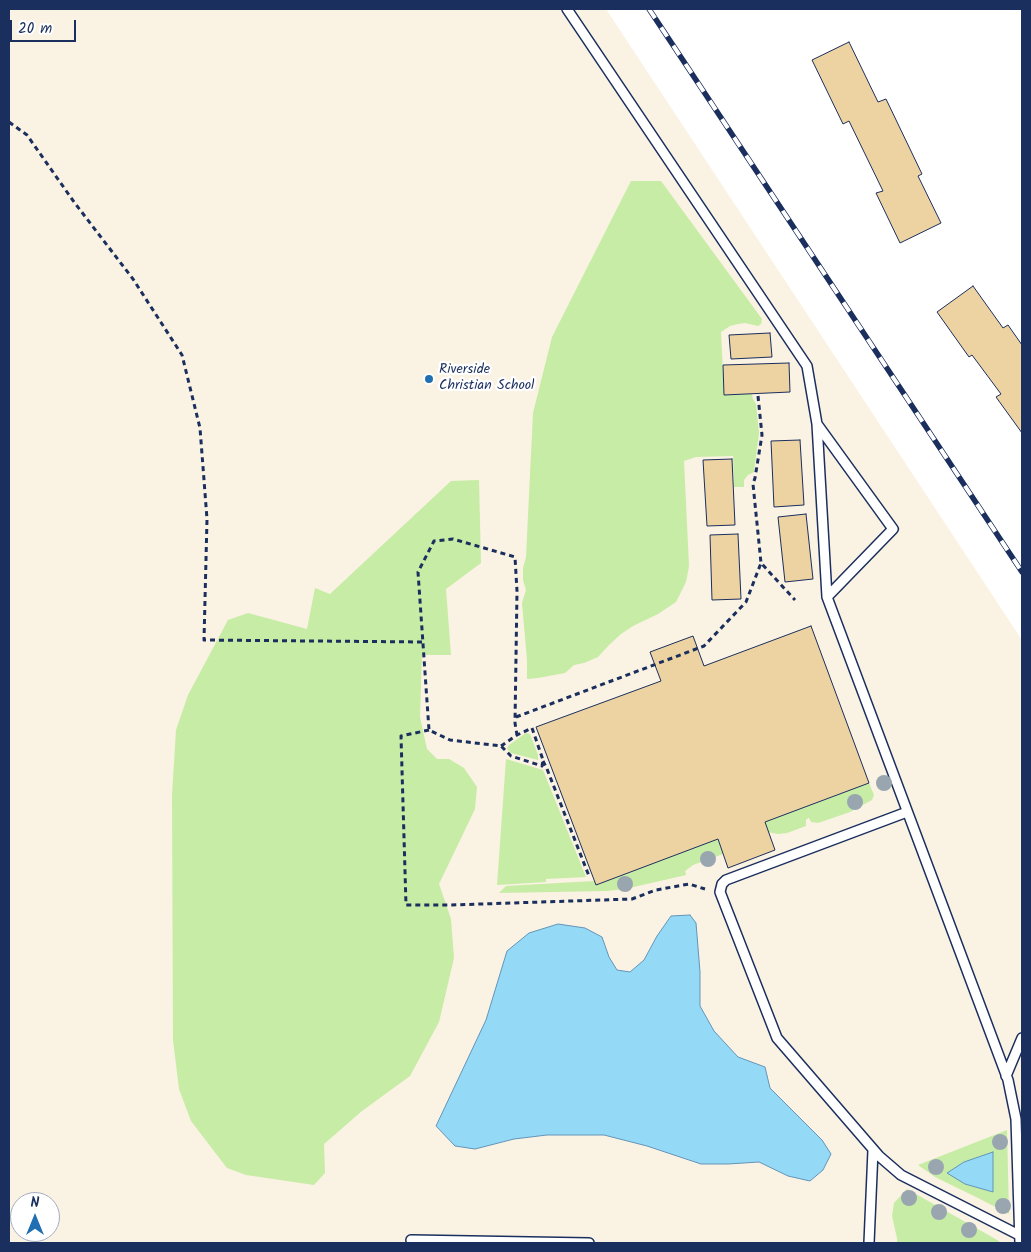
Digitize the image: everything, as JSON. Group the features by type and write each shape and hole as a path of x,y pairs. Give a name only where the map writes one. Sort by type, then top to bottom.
{"lane":[{"path":"567,9 807,366 817,424 827,598 1006,1076 1016,1119 1020,1239 901,1176 873,1150 777,1038 720,892 722,884 726,880 907,812"},
{"path":"817,424 893,529 827,598"},
{"path":"1006,1076 1022,1038"},
{"path":"869,1243 873,1150"},
{"path":"411,1240 589,1243"}],"path":[{"path":"9,122 27,135 74,202 133,279 182,355 200,428 207,520 204,640 423,642"},
{"path":"516,717 704,646 746,602 761,563 753,484 762,435 758,396"},
{"path":"429,730 418,572 434,541 453,539 515,557 517,591 517,735"},
{"path":"761,563 795,600"},
{"path":"501,746 532,728 589,876"},
{"path":"543,760 542,766 511,756 501,746 450,740 429,730 401,736 406,905 632,899 656,890 689,884 708,890"}],"shaded area":[{"name":"Riverside Christian School","path":"9,9 606,9 1022,640 1022,1243 9,1243"}],"green space":[{"path":"631,181 661,181 762,319 761,324 758,326 745,323 738,324 730,326 721,332 724,394 752,394 756,404 759,433 754,472 744,480 744,487 734,487 733,456 696,457 684,461 689,566 686,582 676,602 621,634 598,657 574,665 565,673 527,679 522,603 526,590 523,580 523,568 526,557 533,413 552,337"},
{"path":"479,480 481,563 446,589 451,655 422,655 420,717 427,749 437,759 449,759 464,768 477,787 475,809 439,884 451,919 454,958 439,1022 410,1076 362,1111 324,1144 325,1173 314,1185 246,1175 227,1168 191,1121 179,1089 173,1040 172,795 176,730 188,695 228,620 248,613 307,629 315,588 330,594 451,481"},
{"path":"526,733 530,734 538,760 511,753 507,748"},
{"path":"506,759 543,770 586,877 546,879 546,882 497,885"},
{"path":"869,783 874,795 872,800 850,812 818,823 811,822 808,818 806,826 787,833 768,832 765,822"},
{"path":"718,839 723,854 693,865 685,871 686,875 625,889 607,891 499,893 506,886 594,881 596,885"},
{"path":"1007,1130 1009,1214 935,1177 918,1165"},
{"path":"907,1189 1000,1243 897,1243 892,1216 894,1203"}],"water":[{"path":"690,915 696,923 700,972 700,1006 714,1031 738,1057 765,1067 770,1088 822,1140 831,1154 823,1170 810,1181 788,1176 759,1162 701,1164 647,1146 604,1135 547,1135 514,1139 475,1149 455,1146 436,1126 486,1020 507,951 529,933 558,924 585,928 602,937 609,957 617,970 630,972 644,960 671,916"},
{"path":"993,1152 993,1192 965,1184 947,1173 964,1162"}],"building":[{"path":"849,42 878,102 886,99 922,174 918,176 941,223 900,243 876,193 883,191 849,121 843,124 812,60"},
{"path":"973,286 1003,328 1008,325 1022,345 1022,433 996,397 1001,394 972,355 969,357 937,312"},
{"path":"770,333 772,357 731,359 729,335"},
{"path":"789,363 790,392 724,395 723,365"},
{"path":"800,440 804,505 774,507 771,441"},
{"path":"732,459 735,525 707,526 703,460"},
{"path":"806,514 813,579 785,582 778,517"},
{"path":"738,534 741,599 712,600 710,535"},
{"path":"811,626 869,783 765,822 775,850 728,868 718,839 596,885 536,727 661,681 650,652 693,636 704,666"}],"railway":[{"path":"649,9 1022,572"}],"place":[{"name":"Riverside Christian School","path":"429,379"}]}
